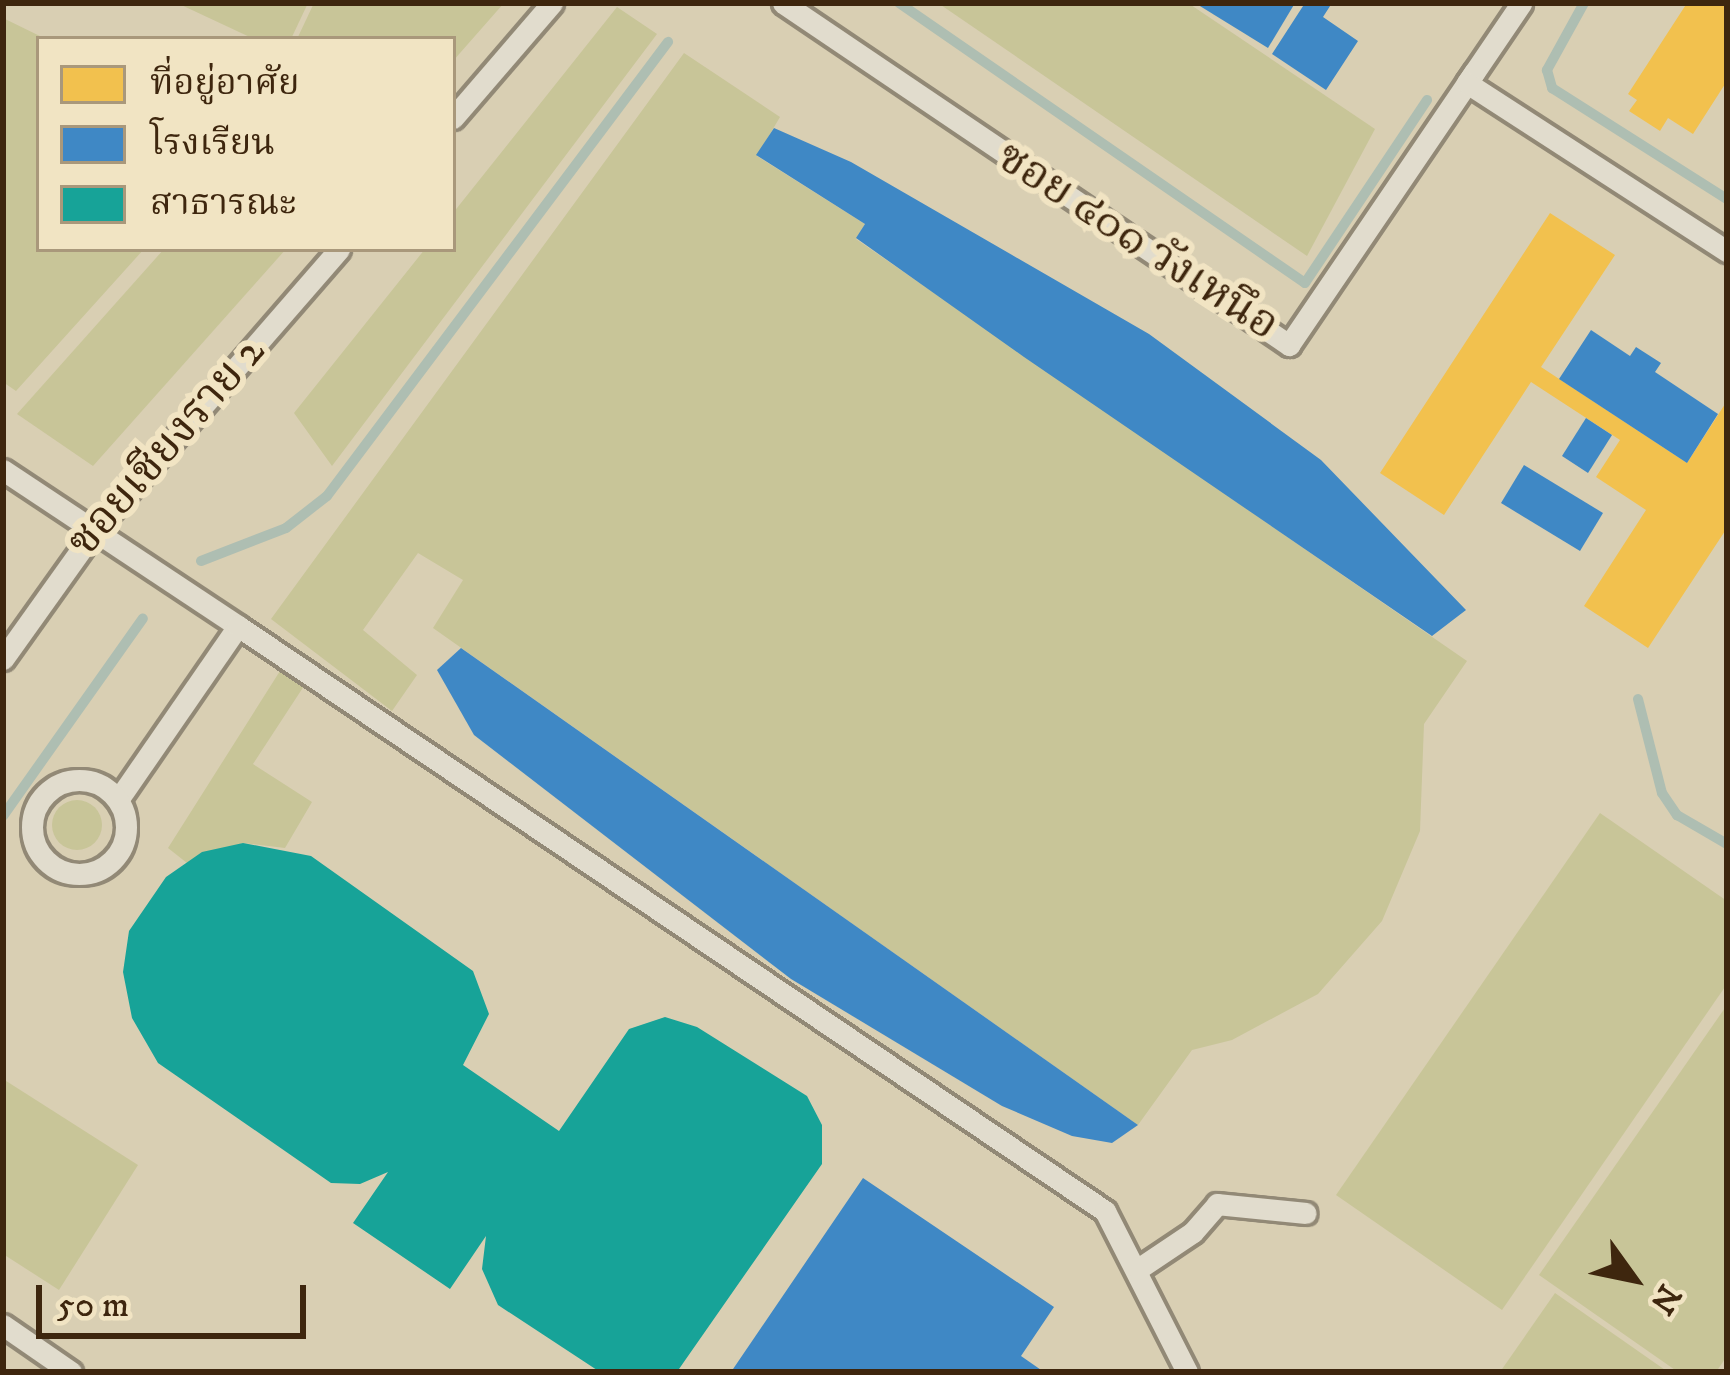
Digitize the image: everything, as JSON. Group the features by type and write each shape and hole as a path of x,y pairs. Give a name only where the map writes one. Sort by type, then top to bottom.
{"lane":[{"path":"456,115 552,3"},
{"name":"ซอย ๔๐๑ วังเหนึอ","path":"783,3 1279,344 1289,345 1521,3"},
{"path":"1467,83 1727,250"},
{"name":"ซอยเชียงราย 2","path":"3,655 94,530 336,252"},
{"path":"3,470 1105,1210 1187,1372"},
{"path":"118,800 238,626"},
{"path":"87,781 118,800 126,823 122,847 106,866 71,872 40,854 32,831 36,806 52,788 87,781"},
{"path":"1138,1269 1193,1232 1217,1204 1306,1214"},
{"path":"3,1325 71,1372"}],"shaded area":[{"path":"177,3 308,3 292,36 248,36"},
{"path":"314,3 504,3 456,58 456,36 298,36"},
{"path":"938,3 1188,3 1375,129 1307,256"},
{"path":"617,7 657,34 332,466 294,413 423,252 456,252 456,209"},
{"path":"3,18 40,36 36,36 36,252 141,252 16,391 3,382"},
{"path":"684,53 780,117 757,156 865,224 856,239 1467,661 1424,724 1420,831 1382,921 1318,994 1232,1040 1192,1050 1138,1125 433,628 463,580 418,553 363,630 417,675 392,711 271,619"},
{"path":"161,252 283,252 93,466 17,414"},
{"path":"280,671 304,686 253,764 312,802 285,848 243,843 187,863 168,848"},
{"path":"77,800 94,808 102,825 94,842 77,850 60,842 52,825 60,808"},
{"path":"1600,813 1727,901 1727,984 1502,1310 1336,1195"},
{"path":"1727,1005 1727,1356 1716,1372 1678,1372 1539,1275"},
{"path":"3,1079 138,1165 59,1290 3,1254"},
{"path":"1555,1293 1668,1372 1500,1372"}],"building: ที่อยู่อาศัย":[{"path":"1687,3 1727,3 1727,81 1693,134 1668,118 1660,131 1629,111 1637,100 1628,94"},
{"path":"1550,213 1615,255 1541,367 1687,463 1727,401 1727,528 1648,648 1584,606 1646,510 1596,477 1620,440 1531,382 1444,515 1380,473"}],"building: โรงเรียน":[{"path":"1195,3 1295,3 1268,48"},
{"path":"1305,3 1332,3 1323,17 1358,41 1326,90 1272,54"},
{"path":"774,128 851,162 1149,334 1321,460 1466,610 1432,636 1024,357 856,238 865,224 756,155"},
{"path":"1591,330 1630,356 1636,347 1661,363 1655,372 1718,414 1687,463 1559,379"},
{"path":"1586,418 1612,435 1588,473 1562,456"},
{"path":"1524,465 1603,513 1580,551 1501,503"},
{"path":"461,648 1138,1125 1112,1143 1072,1136 1002,1106 791,979 474,735 437,670"},
{"path":"863,1178 1054,1307 1021,1356 1044,1372 731,1372"}],"building: สาธารณะ":[{"path":"243,843 311,856 473,971 489,1014 463,1065 559,1131 629,1029 665,1017 697,1027 807,1096 822,1125 822,1164 679,1369 600,1372 498,1305 482,1269 486,1236 450,1289 353,1223 388,1172 360,1184 331,1183 158,1063 132,1018 123,972 129,931 166,877 202,852"}],"waterway":[{"path":"899,3 1305,283 1427,100"},
{"path":"1584,3 1547,70 1552,88 1727,199"},
{"path":"201,561 286,528 327,496 668,42"},
{"path":"3,816 143,618"},
{"path":"1638,699 1662,793 1677,815 1727,844"}]}
